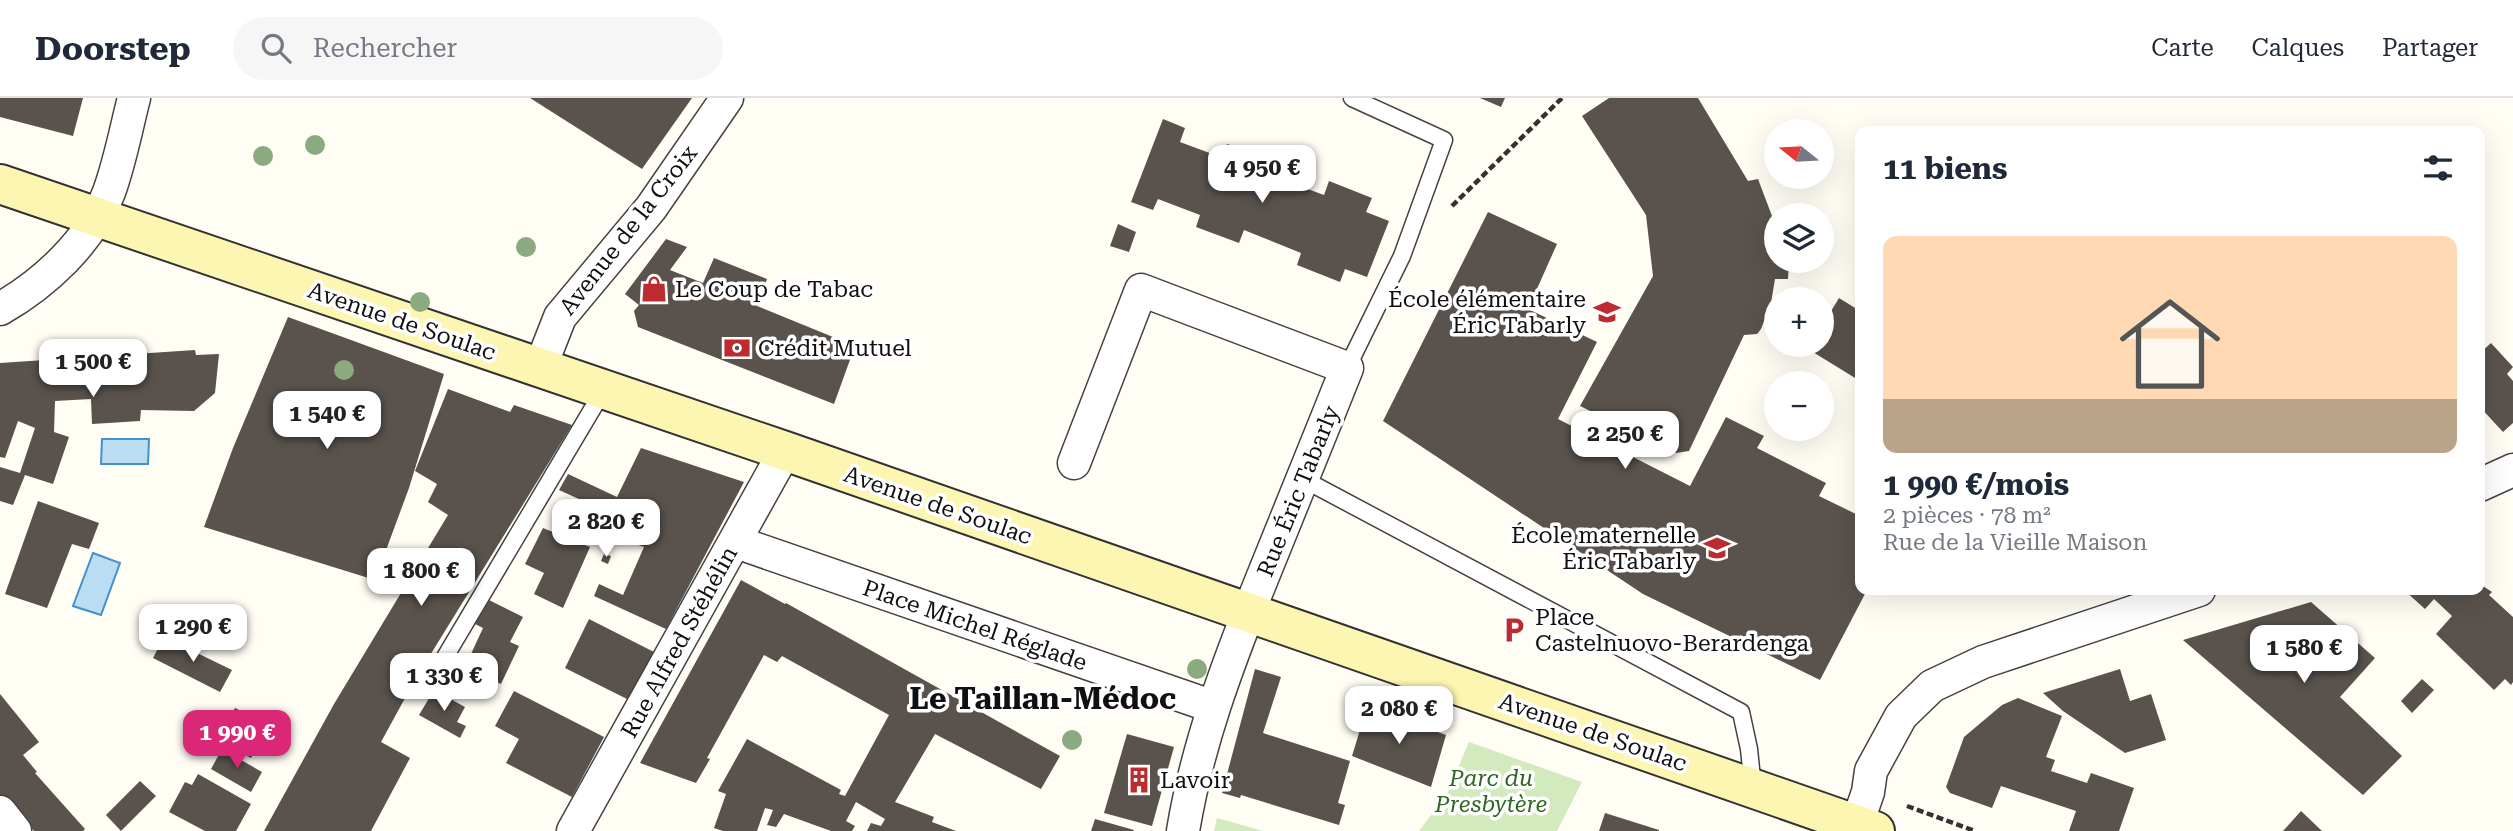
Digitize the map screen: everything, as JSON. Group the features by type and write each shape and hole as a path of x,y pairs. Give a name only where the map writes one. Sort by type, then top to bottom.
{"main road":[{"name":"Avenue de Soulac","path":"0,184 785,451 1866,828"}],"street":[{"path":"0,309 22,297 76,248 97,218 109,192 134,98"},
{"name":"Avenue de la Croix","path":"540,368 560,317 650,208 727,98"},
{"path":"1074,463 1141,290 1347,368"},
{"name":"Rue Éric Tabarly","path":"1183,831 1190,791 1214,707 1248,614 1347,368"},
{"name":"Rue Alfred Stéhélin","path":"573,831 785,451"},
{"path":"2485,483 2513,470"},
{"name":"Place Michel Réglade","path":"736,542 1214,707"},
{"path":"1866,828 1871,771 1902,716 1932,686 1983,662 2184,595"},
{"path":"0,812 15,831"}],"lane":[{"path":"1347,368 1402,256 1444,140 1352,98"},
{"path":"432,679 603,391"},
{"path":"1303,479 1741,712 1749,749 1753,788"}],"path":[{"path":"1449,210 1562,98"}],"green space":[{"name":"Parc du Presbytère","path":"1469,742 1582,782 1557,831 1419,831 1447,794"},
{"path":"1217,818 1263,831 1214,831"}],"water":[{"path":"102,439 149,439 148,464 101,464"},
{"path":"93,553 120,563 101,615 73,606"}],"building":[{"path":"0,98 83,98 73,136 0,117"},
{"path":"530,98 692,98 642,169"},
{"path":"1480,98 1505,98 1501,107"},
{"path":"1609,98 1698,98 1748,181 1758,179 1767,203 1764,203 1764,273 1788,273 1788,279 1775,279 1774,287 1764,287 1764,321 1761,329 1757,334 1744,335 1689,451 1676,453 1580,406 1653,276 1646,215 1582,116"},
{"path":"1163,119 1185,128 1180,142 1223,158 1227,144 1271,160 1266,173 1302,187 1324,195 1329,181 1372,198 1366,212 1389,221 1367,277 1345,269 1340,282 1297,265 1301,253 1244,230 1239,243 1196,227 1200,215 1158,199 1153,210 1131,202"},
{"name":"École maternelle Éric Tabarly","path":"1488,212 1557,244 1528,309 1597,342 1558,419 1690,486 1726,417 1764,436 1757,448 1826,483 1819,496 1855,514 1855,595 1864,595 1820,680 1643,594 1383,421"},
{"path":"1118,224 1136,232 1129,252 1110,246"},
{"path":"666,239 687,247 670,270 703,283 714,258 767,279 757,306 855,346 834,404 638,327 634,311 639,305 625,294"},
{"path":"1839,298 1855,308 1855,378 1821,357 1834,357 1834,306"},
{"path":"288,317 444,374 409,488 375,580 204,527 233,448"},
{"path":"2491,343 2513,367 2507,374 2513,381 2513,423 2503,432 2485,412 2485,348"},
{"path":"195,350 196,355 219,354 215,393 194,411 141,410 140,421 92,424 91,399 55,401 54,432 69,437 53,484 25,475 13,505 0,501 0,467 20,473 35,428 18,421 5,458 0,457 0,363"},
{"path":"448,389 510,412 514,405 572,425 416,678 381,742 410,758 371,831 264,831 334,704 448,515 428,502 437,484 415,471"},
{"path":"641,448 744,482 666,629 594,596 599,584 623,595 644,547 625,540 632,523 559,490 568,474 617,497"},
{"path":"38,501 99,523 89,549 72,544 47,608 5,594"},
{"path":"543,528 590,547 563,608 534,594 544,573 525,564"},
{"path":"604,554 611,556 608,564 601,561"},
{"path":"741,580 1060,756 1041,789 935,734 895,802 934,817 932,822 956,831 867,831 871,823 881,826 885,819 856,802 846,821 855,826 852,831 831,831 784,814 776,827 767,825 773,810 765,808 757,831 723,831 714,828 726,794 718,791 747,739 841,790 839,794 845,796 889,715 782,656 777,662 764,655 696,783 640,763"},
{"path":"2485,587 2492,592 2489,595 2513,617 2511,685 2505,679 2494,690 2436,634 2452,616 2434,599 2425,609 2410,595 2485,595"},
{"path":"489,600 523,617 510,642 519,646 501,684 465,667 483,628 475,624"},
{"path":"2311,602 2375,658 2340,697 2402,756 2363,795 2183,640"},
{"path":"589,619 656,653 631,701 565,668"},
{"path":"164,637 232,670 220,692 153,658"},
{"path":"1255,669 1281,677 1263,733 1350,761 1338,803 1345,805 1339,825 1241,795 1240,798 1222,793"},
{"path":"2120,669 2130,701 2151,694 2166,740 2125,753 2063,711 2043,693"},
{"path":"2422,679 2434,690 2412,713 2401,701"},
{"path":"434,690 465,707 457,722 466,726 460,738 419,715"},
{"path":"514,691 604,737 572,797 506,763 519,739 495,726"},
{"path":"0,694 39,742 23,755 37,772 35,773 85,829 83,831 34,831 0,795"},
{"path":"2018,698 2062,716 2046,757 2055,760 2051,771 2087,783 2091,773 2134,788 2119,831 2069,831 2076,811 2001,786 1992,808 1950,793 1946,787 1964,737 2002,705"},
{"path":"1367,707 1446,735 1431,787 1352,756"},
{"path":"235,708 268,725 251,758 218,741"},
{"name":"Lavoir","path":"1127,734 1174,747 1152,826 1104,813"},
{"path":"222,749 262,772 251,792 211,769"},
{"path":"198,774 251,804 236,831 205,831 169,812 185,782 192,785"},
{"path":"140,781 156,796 121,831 106,815"},
{"path":"2301,811 2322,831 2283,831"},
{"path":"1605,813 1659,830 1659,831 1599,831"},
{"path":"1095,819 1134,830 1091,831"}],"place":[{"name":"Le Coup de Tabac","path":"654,289"},
{"name":"École élémentaire Éric Tabarly","path":"1607,312"},
{"name":"Crédit Mutuel","path":"737,348"},
{"name":"École maternelle Éric Tabarly","path":"1717,548"},
{"name":"Place Castelnuovo-Berardenga","path":"1514,630"},
{"name":"Lavoir","path":"1139,780"}],"district":[{"name":"Le Taillan-Médoc","path":"1043,699"}]}
